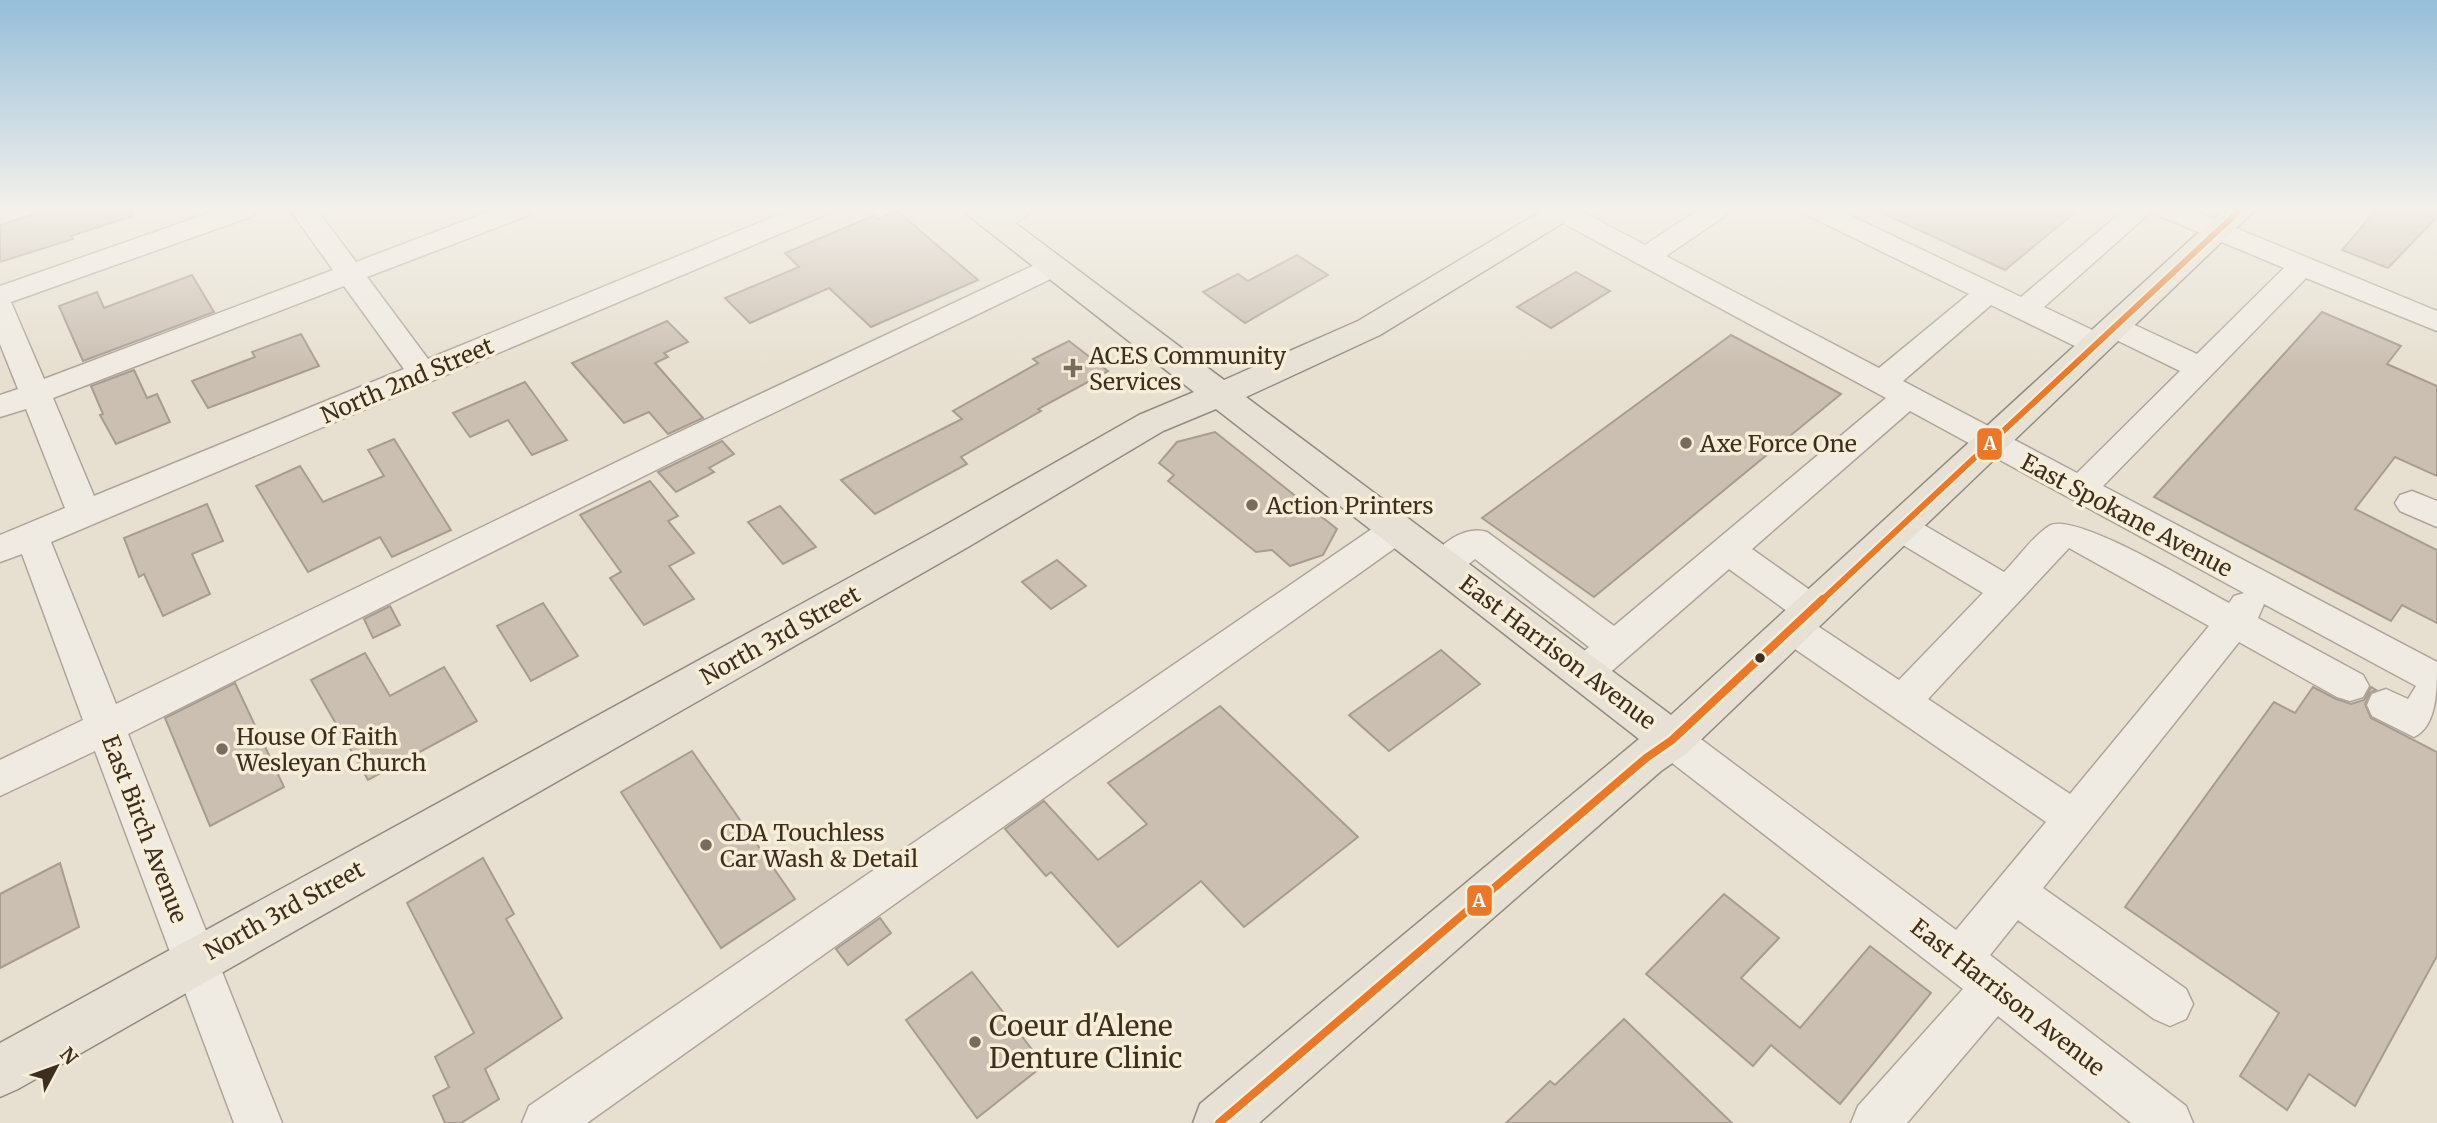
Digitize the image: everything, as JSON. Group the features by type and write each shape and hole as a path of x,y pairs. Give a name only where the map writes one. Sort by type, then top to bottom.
{"main road":[{"name":"East Harrison Avenue","path":"1048,262 1672,740"},
{"name":"North 3rd Street","path":"0,1071 943,544 1151,424 1292,365 1369,328 1476,262"},
{"path":"1219,1123 1646,758 1672,740 2183,262"}],"street":[{"path":"0,296 95,262"},
{"path":"342,262 423,373"},
{"path":"0,407 383,262"},
{"name":"North 2nd Street","path":"16,542 688,262"},
{"name":"East Spokane Avenue","path":"1655,262 2437,682"},
{"path":"1927,262 2024,309 2200,368"},
{"path":"2024,309 2079,262"},
{"path":"2283,262 2295,272 2428,339 2437,338"},
{"path":"0,779 667,451 1053,267"},
{"path":"2295,272 2437,322"},
{"path":"2080,490 2295,272"},
{"path":"1585,672 1727,550 1894,390 1989,292"},
{"path":"0,307 33,395 83,514"},
{"path":"1900,527 2008,591"},
{"path":"546,1123 1397,529"},
{"path":"1902,702 2062,534 2081,539 2350,686"},
{"path":"1444,565 1475,541 1614,646"},
{"name":"East Birch Avenue","path":"16,542 105,727 258,1123"},
{"path":"1727,550 1801,619 1902,702 2074,819"},
{"path":"1960,959 2262,587"},
{"path":"2386,705 2414,721 2437,682"},
{"name":"East Harrison Avenue","path":"1672,740 1960,959 2169,1123"},
{"path":"2014,891 2171,1004"},
{"path":"1875,1123 1995,986"}],"building":[{"path":"794,262 957,262 978,280 871,327 829,288 750,323 725,298 799,267"},
{"path":"1283,262 1308,262 1328,275 1245,323 1203,292 1238,274 1248,281"},
{"path":"1989,262 2014,262 2005,270"},
{"path":"2374,262 2393,262 2388,268"},
{"path":"1576,272 1610,291 1551,328 1517,307"},
{"path":"192,275 214,312 83,361 59,306 97,292 104,308"},
{"path":"2322,312 2401,346 2387,364 2437,386 2437,476 2395,457 2355,509 2437,550 2437,623 2402,605 2391,621 2154,497"},
{"path":"667,321 688,342 664,353 668,357 655,363 703,418 668,434 649,412 624,423 572,363"},
{"path":"301,334 319,366 208,408 192,381 255,357 252,352"},
{"path":"1731,335 1841,394 1594,597 1482,518"},
{"path":"1069,341 1108,371 1038,409 1041,411 961,457 967,464 875,514 841,480 962,419 953,411 1038,363 1033,359"},
{"path":"134,370 147,398 157,394 170,422 116,444 100,415 103,414 91,386"},
{"path":"525,382 567,440 532,455 508,420 470,437 453,413"},
{"name":"Action Printers","path":"1215,432 1337,529 1323,555 1290,566 1272,550 1256,552 1168,481 1174,475 1159,463 1177,442"},
{"path":"394,439 451,530 392,557 380,537 308,572 256,486 300,466 323,502 384,476 368,450"},
{"path":"722,441 734,454 709,468 714,472 676,492 658,472"},
{"path":"650,481 678,516 668,521 694,553 669,566 694,599 644,625 610,578 621,572 580,515"},
{"path":"207,504 223,541 192,554 210,594 163,616 144,574 139,577 124,538"},
{"path":"780,506 816,547 783,564 748,522"},
{"path":"1057,560 1086,586 1051,609 1022,582"},
{"path":"543,603 578,656 531,681 497,626"},
{"path":"390,606 400,625 373,638 364,619"},
{"path":"1441,650 1480,684 1389,751 1349,715"},
{"path":"365,653 390,696 444,667 477,721 368,780 311,680"},
{"name":"House Of Faith Wesleyan Church","path":"235,683 284,787 210,826 165,718"},
{"path":"2313,687 2351,704 2364,700 2371,687 2376,690 2370,693 2365,704 2371,718 2437,752 2437,956 2355,1106 2309,1074 2287,1110 2240,1076 2279,1013 2125,907 2274,702 2295,713"},
{"path":"1220,706 1358,837 1244,927 1201,881 1118,947 1051,872 1046,876 1005,829 1044,801 1098,860 1147,824 1108,783"},
{"name":"CDA Touchless Car Wash & Detail","path":"692,751 795,899 721,948 621,792"},
{"path":"483,858 514,914 506,919 562,1018 485,1069 499,1099 461,1123 445,1123 433,1096 449,1087 435,1057 474,1033 407,903"},
{"path":"60,863 79,927 0,968 0,894"},
{"path":"1724,894 1779,938 1741,978 1800,1028 1870,946 1931,993 1840,1104 1771,1045 1753,1066 1646,974"},
{"path":"880,918 891,933 848,965 836,949"},
{"name":"Coeur d'Alene Denture Clinic","path":"972,972 1044,1065 977,1118 906,1020"},
{"path":"1624,1019 1732,1123 1506,1123 1550,1081 1555,1085"}],"transit line":[{"name":"A","path":"1219,1123 1646,758 1672,740 2184,262"}],"place":[{"name":"ACES Community Services","path":"1073,368"},
{"name":"Axe Force One","path":"1686,443"},
{"name":"Action Printers","path":"1252,505"},
{"name":"House Of Faith Wesleyan Church","path":"222,749"},
{"name":"CDA Touchless Car Wash & Detail","path":"706,845"},
{"name":"Coeur d'Alene Denture Clinic","path":"975,1042"}]}
